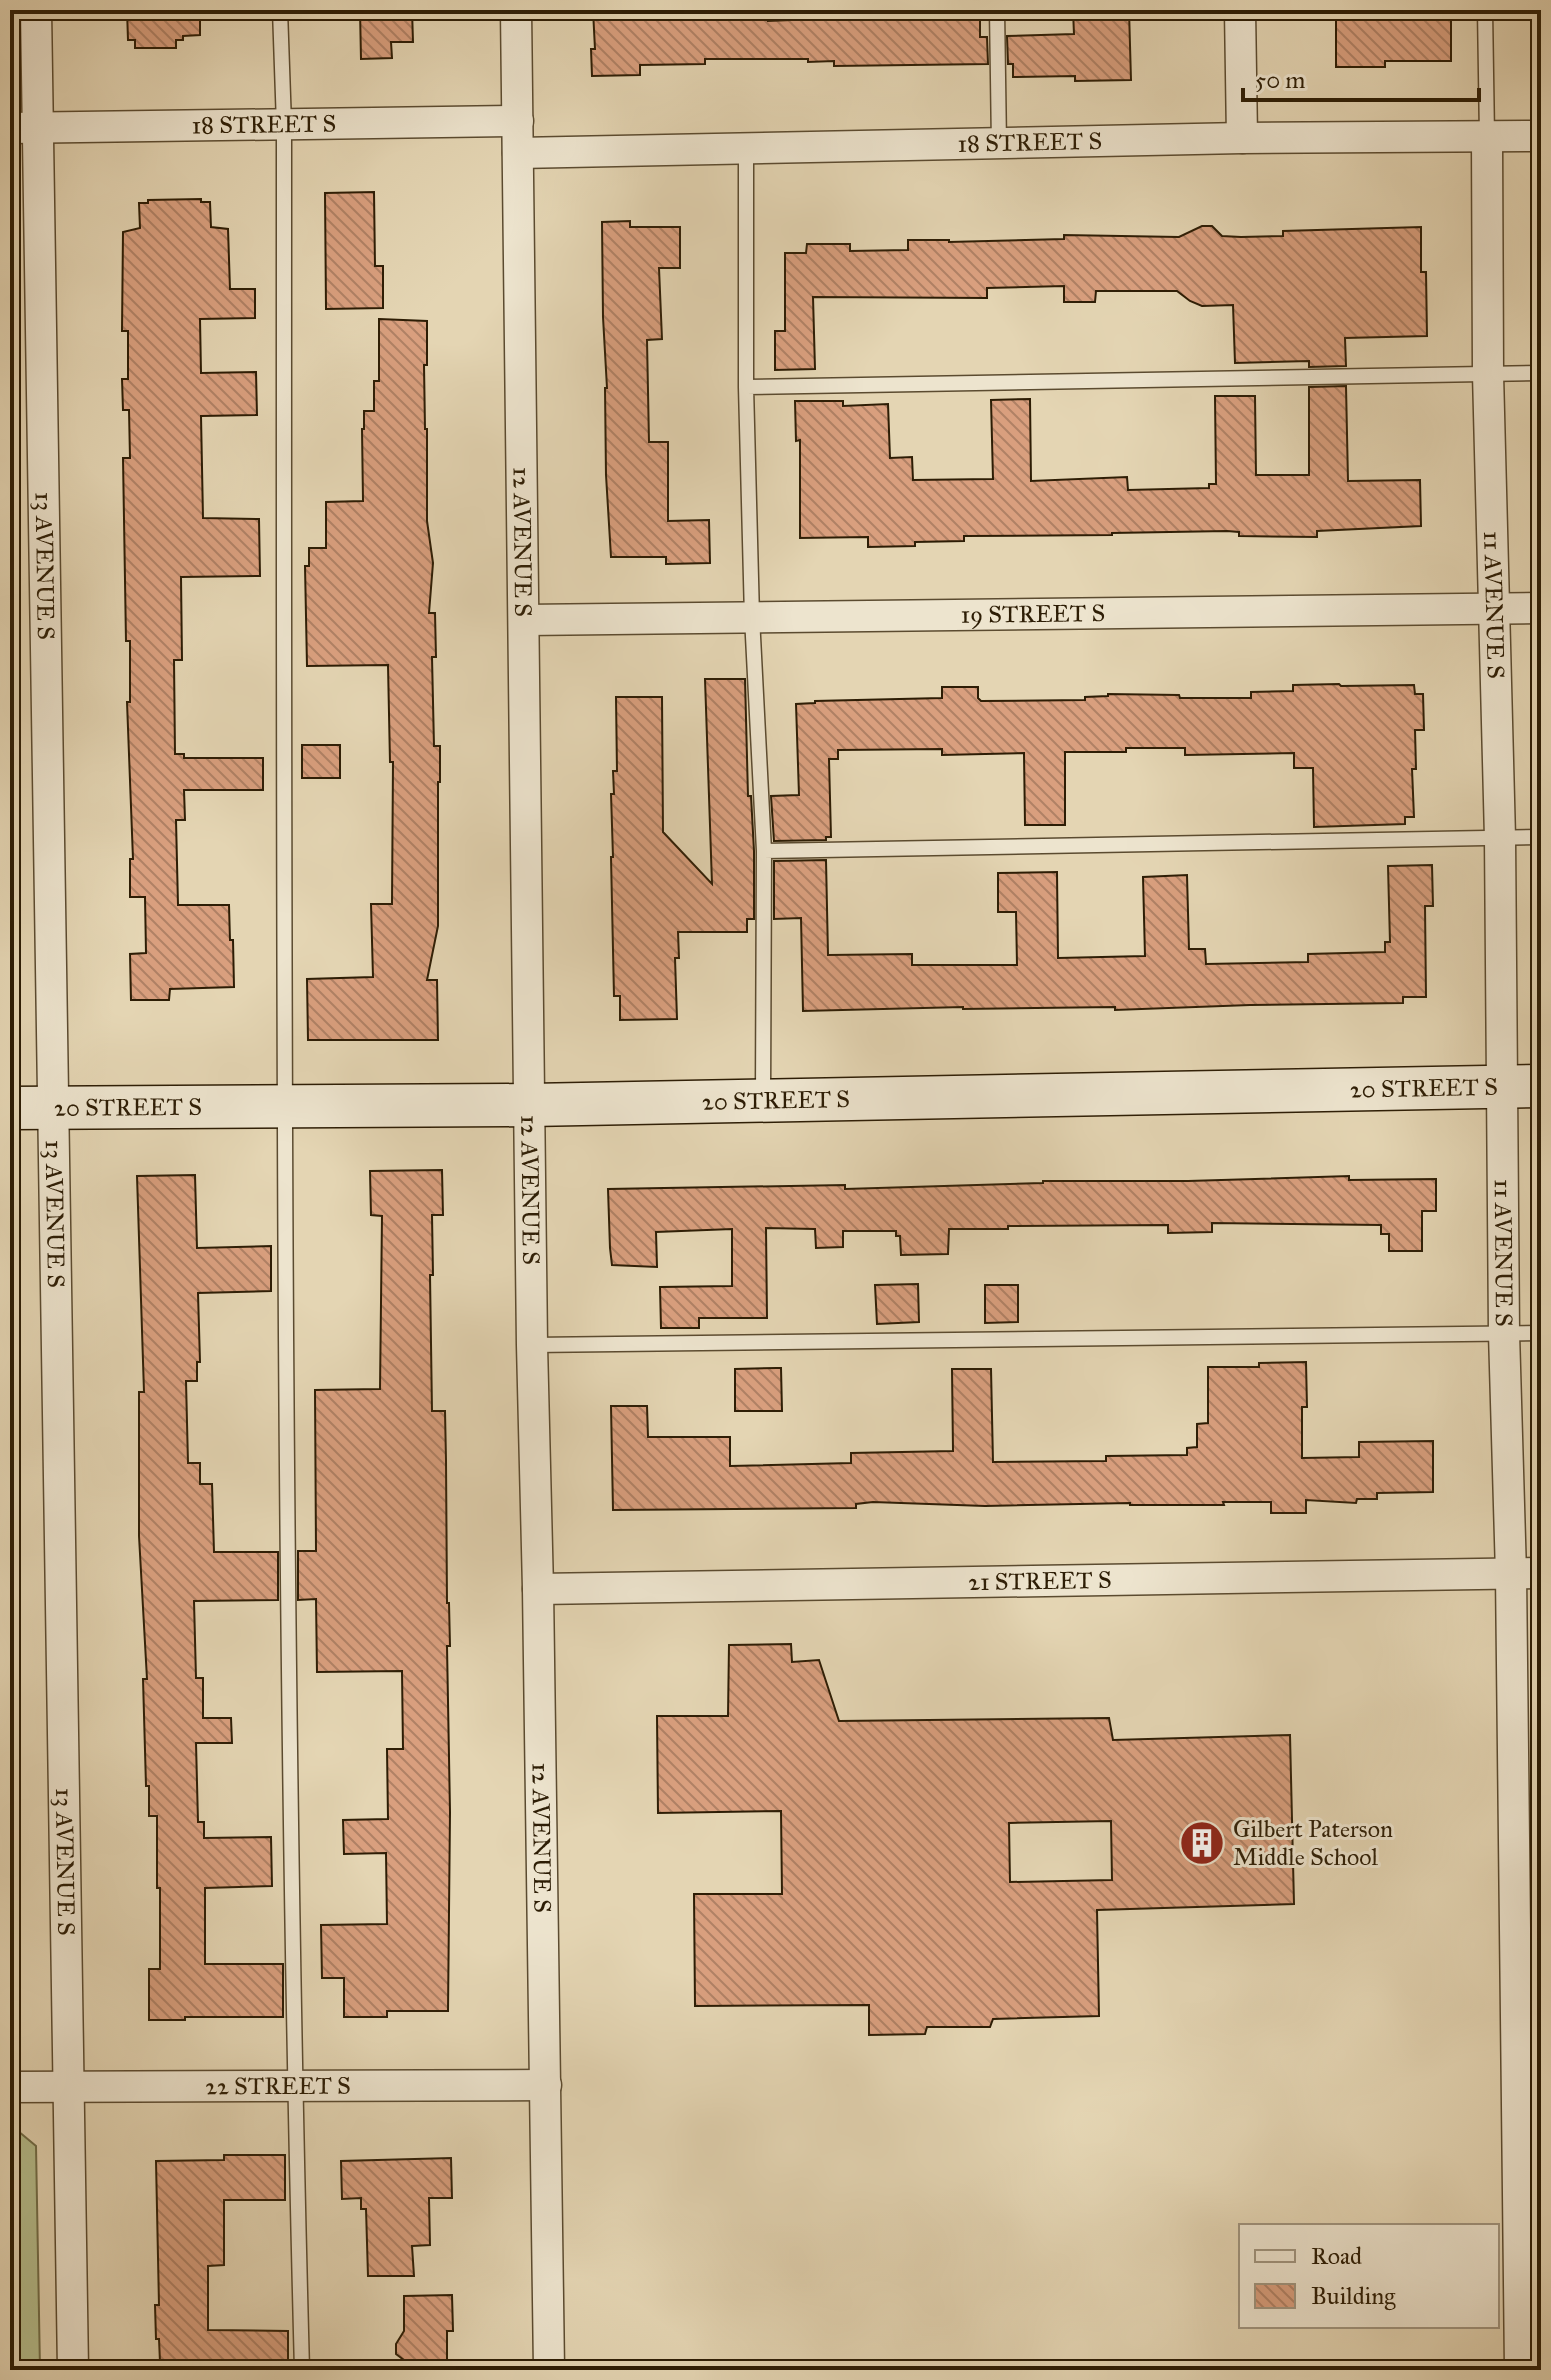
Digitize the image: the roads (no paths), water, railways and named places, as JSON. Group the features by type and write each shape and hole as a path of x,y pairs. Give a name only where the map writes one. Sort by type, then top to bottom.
{"street":[{"name":"13 AVENUE S","path":"36,10 24,128 54,1108 73,2370"},
{"name":"12 AVENUE S","path":"516,10 532,1345 549,2370"},
{"path":"1240,10 1242,138"},
{"name":"18 STREET S","path":"24,128 518,121"},
{"name":"18 STREET S","path":"518,153 1242,138 1541,136"},
{"name":"11 AVENUE S","path":"1487,137 1488,374 1500,838 1522,1087 1504,1333 1526,1574 1520,2370"},
{"name":"19 STREET S","path":"525,620 1541,608"},
{"name":"20 STREET S","path":"10,1108 530,1105 1522,1087"},
{"name":"21 STREET S","path":"538,1589 1526,1574"},
{"name":"22 STREET S","path":"10,2087 546,2085"}],"lane":[{"path":"280,10 284,125 284,1106 294,2085 302,2370"},
{"path":"997,10 999,145"},
{"path":"1485,10 1487,137"},
{"path":"746,149 746,387 752,617 764,851 763,1100"},
{"path":"746,387 1541,373"},
{"path":"764,851 1541,837"},
{"path":"532,1345 1541,1333"}],"place":[{"name":"Gilbert Paterson Middle School","path":"1202,1843"}]}
